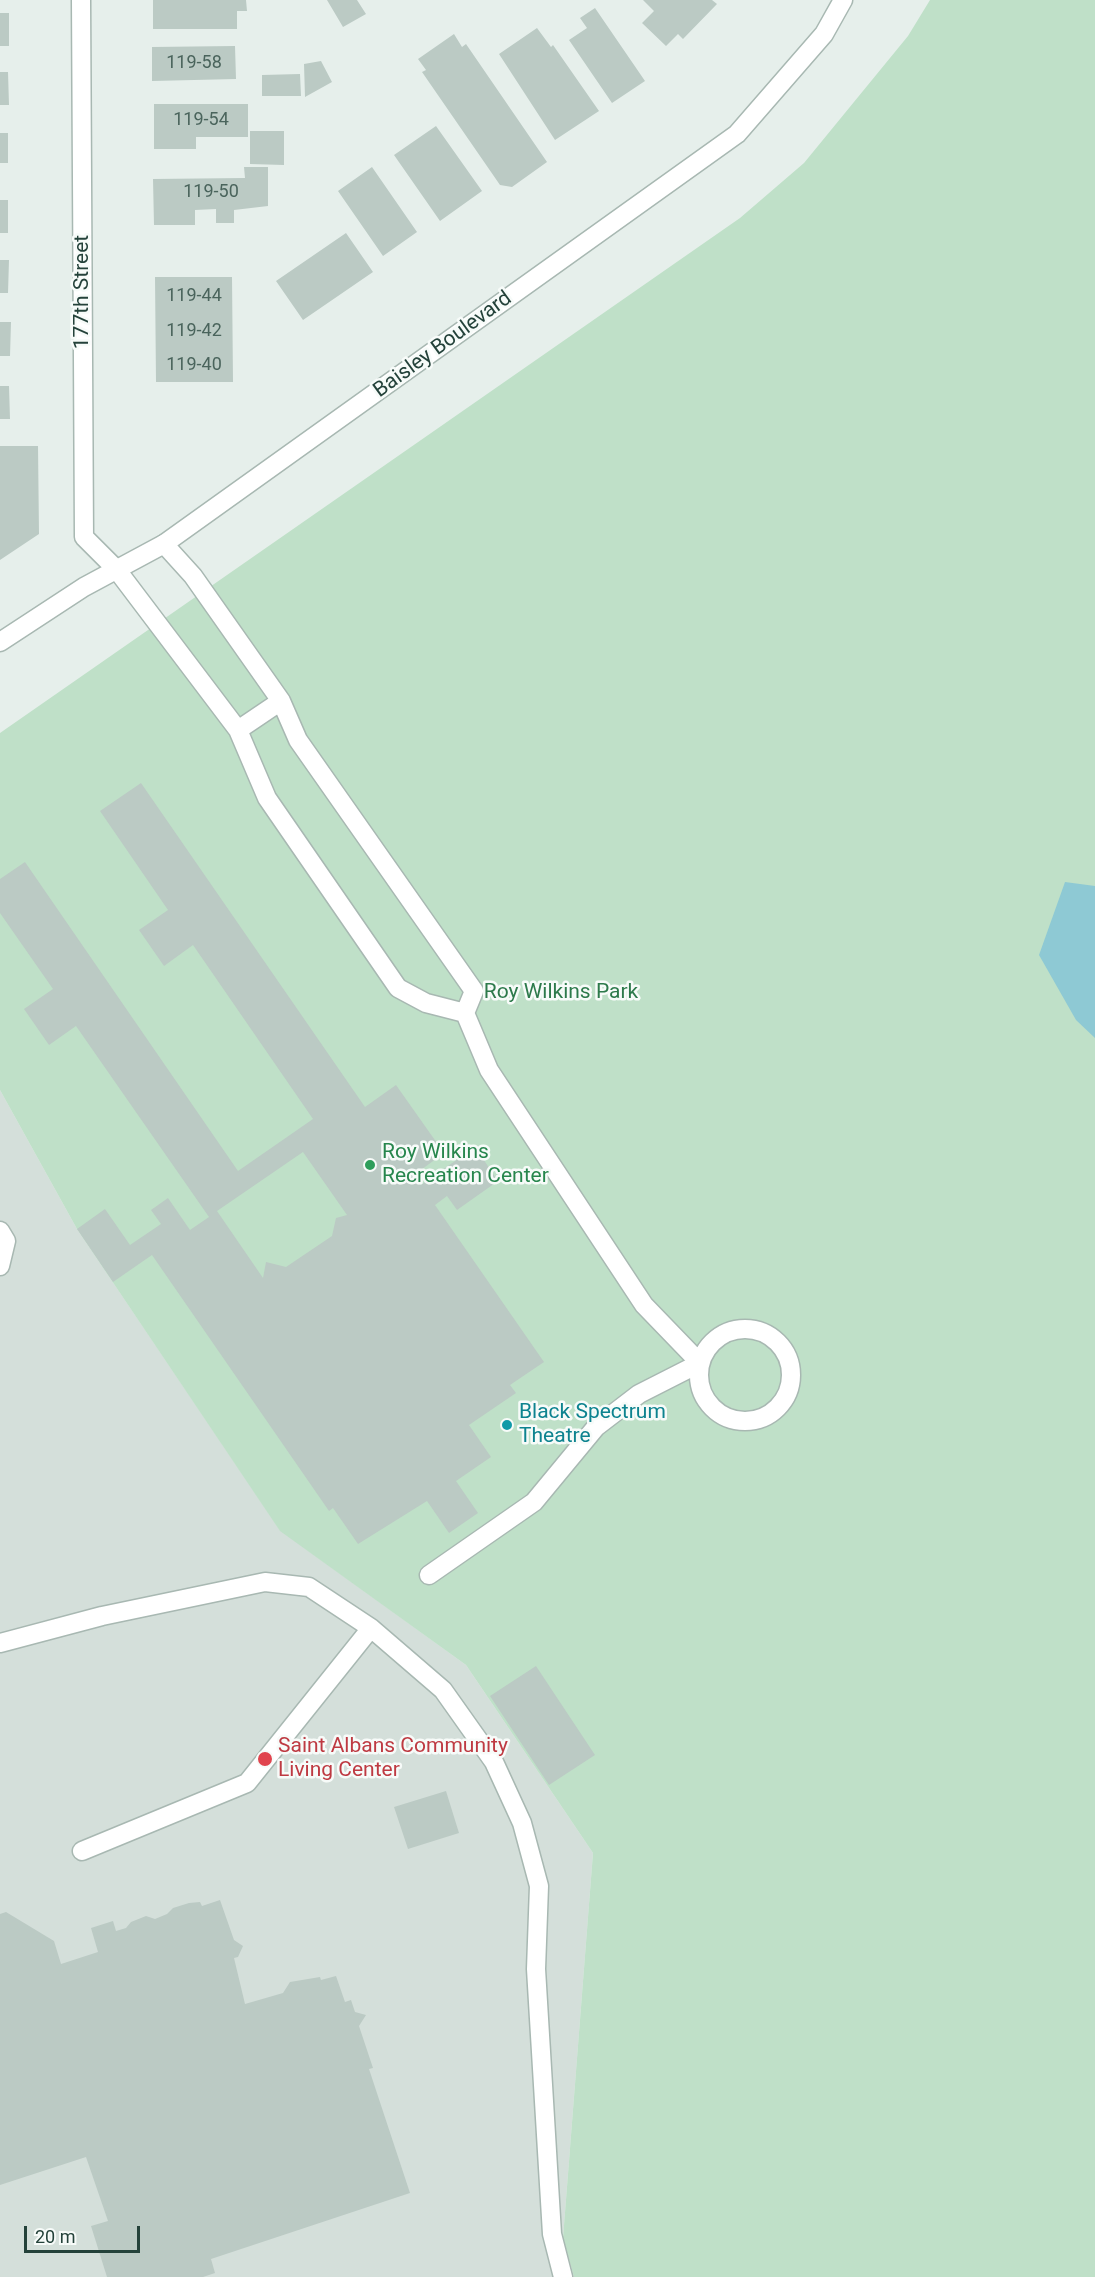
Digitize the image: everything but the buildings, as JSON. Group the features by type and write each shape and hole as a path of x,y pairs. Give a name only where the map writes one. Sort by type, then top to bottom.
{"street":[{"name":"177th Street","path":"81,0 84,537 117,570 238,730 267,798 398,988 426,1003 465,1013"},
{"name":"Baisley Boulevard","path":"0,642 84,587 164,544 737,134 824,34 843,0"},
{"path":"164,544 193,576 281,701 297,740 474,991 465,1013 489,1070 644,1305 700,1363 699,1379 703,1394 712,1407 724,1416 739,1421 755,1420 770,1414 781,1404 789,1390 792,1375 789,1359 782,1346 771,1336 758,1330 743,1328 715,1339 705,1350 700,1363 639,1394 596,1427 534,1502 429,1575"},
{"path":"238,730 281,701"},
{"path":"0,1231 6,1240 0,1266"},
{"path":"0,1643 102,1616 265,1582 309,1587 370,1628 443,1690 494,1762 522,1823 539,1886 536,1969 552,2234 563,2277"},
{"path":"82,1851 247,1783 370,1628"}],"shaded area":[{"name":"Saint Albans Community Living Center","path":"0,1090 77,1229 280,1530 466,1665 593,1853 563,2238 574,2277 0,2277"}],"green space":[{"name":"Roy Wilkins Park","path":"930,0 1095,0 1095,2277 574,2277 563,2238 593,1853 466,1665 280,1531 77,1229 0,1090 0,733 740,218 804,163 908,36"}],"water":[{"path":"1065,882 1095,886 1095,1038 1076,1020 1039,955"}],"place":[{"name":"Roy Wilkins Recreation Center","path":"370,1165"},
{"name":"Black Spectrum Theatre","path":"507,1425"},
{"name":"Saint Albans Community Living Center","path":"265,1759"}]}
